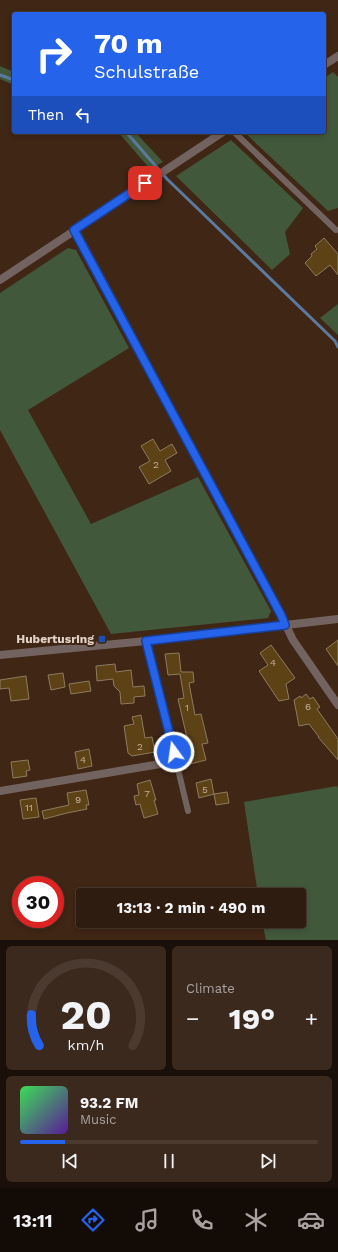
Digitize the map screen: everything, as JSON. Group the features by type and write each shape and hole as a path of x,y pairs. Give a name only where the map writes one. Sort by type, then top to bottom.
{"street":[{"path":"326,64 338,56"},
{"path":"0,280 220,134"},
{"path":"74,230 293,640 338,705"},
{"path":"0,655 338,620"},
{"path":"0,791 166,764 171,760 174,752 146,641"}],"lane":[{"path":"236,134 336,230"},
{"path":"171,760 177,765 188,811"}],"green space":[{"path":"0,66 12,71 12,84 0,79"},
{"path":"333,72 338,77 338,208 328,211 246,134 326,134 326,77"},
{"path":"120,134 137,134 163,162 150,169"},
{"path":"231,140 303,208 285,232 290,254 272,270 176,176"},
{"path":"68,248 76,250 129,348 28,410 91,524 198,477 271,611 268,618 111,634 0,430 0,293"},
{"path":"338,304 338,335 320,318"},
{"path":"337,786 338,940 266,940 263,928 306,928 306,888 257,888 244,802"}],"building":[{"path":"324,238 338,254 338,275 330,265 316,276 305,263 312,256 311,254 317,249 315,246"},
{"path":"153,439 160,451 172,444 177,453 165,460 171,471 149,484 139,467 150,461 141,446"},
{"path":"338,640 338,666 326,649"},
{"path":"271,645 295,678 286,684 289,699 279,701 259,671 268,665 260,653"},
{"path":"179,653 181,672 193,672 194,682 189,683 195,715 201,714 208,743 202,744 206,760 190,764 188,755 191,755 178,699 184,698 180,674 168,675 165,654"},
{"path":"115,664 116,672 131,670 133,687 144,686 145,696 134,697 134,703 121,704 120,692 114,686 113,679 97,681 96,666"},
{"path":"63,673 65,687 51,690 48,675"},
{"path":"26,676 29,699 11,701 9,688 0,689 0,680"},
{"path":"89,681 91,691 71,694 69,684"},
{"path":"306,694 310,699 313,697 320,707 317,709 338,739 338,760 309,724 299,726 294,700 300,696 301,698"},
{"path":"141,715 145,738 152,737 155,752 132,756 128,753 124,726 134,724 132,717"},
{"path":"89,749 92,766 78,769 75,752"},
{"path":"28,760 30,770 26,771 27,776 13,778 11,762"},
{"path":"211,779 214,794 199,798 196,783"},
{"path":"150,780 156,800 154,800 158,814 144,818 140,804 136,805 134,796 139,795 137,784"},
{"path":"86,790 89,805 86,805 87,809 44,819 42,811 69,805 67,793"},
{"path":"227,792 229,803 216,805 214,794"},
{"path":"36,798 39,817 23,819 20,800"}],"waterway":[{"path":"0,75 12,79"},
{"path":"128,134 167,179 335,341 338,347"}],"place":[{"name":"Hubertusring","path":"102,639"}],"route":[{"path":"145,183 74,230 285,625 146,641 174,752"}]}
